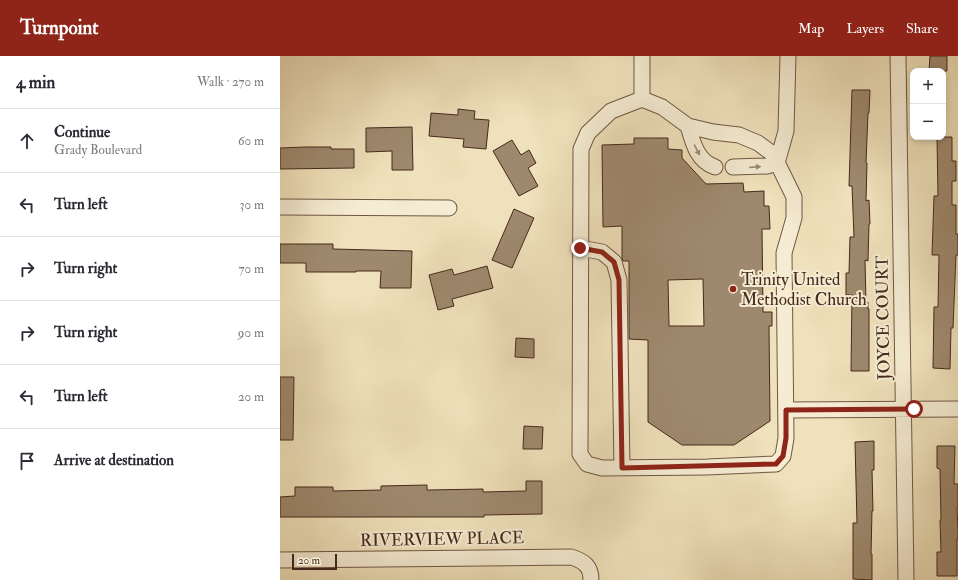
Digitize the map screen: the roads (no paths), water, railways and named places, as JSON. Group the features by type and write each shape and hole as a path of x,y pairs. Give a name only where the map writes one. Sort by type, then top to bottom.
{"street":[{"path":"642,56 642,99"},
{"path":"777,163 786,131 788,56"},
{"name":"JOYCE COURT","path":"898,56 906,580"},
{"path":"642,99 662,107 688,126 713,132 740,135 758,142 773,154 794,197 794,218 784,253 786,438 783,456 776,464 602,468 587,464 580,454 581,150 588,133 611,111 642,99"},
{"path":"688,126 694,146 701,158 715,167"},
{"path":"733,167 767,166 777,163"},
{"path":"280,207 449,208"},
{"path":"580,248 602,252 614,262 619,280 622,468"},
{"path":"786,410 958,409"},
{"name":"RIVERVIEW PLACE","path":"280,560 571,557 580,560 587,565 591,574 591,580"}],"place":[{"name":"Trinity United Methodist Church","path":"733,289"}]}
